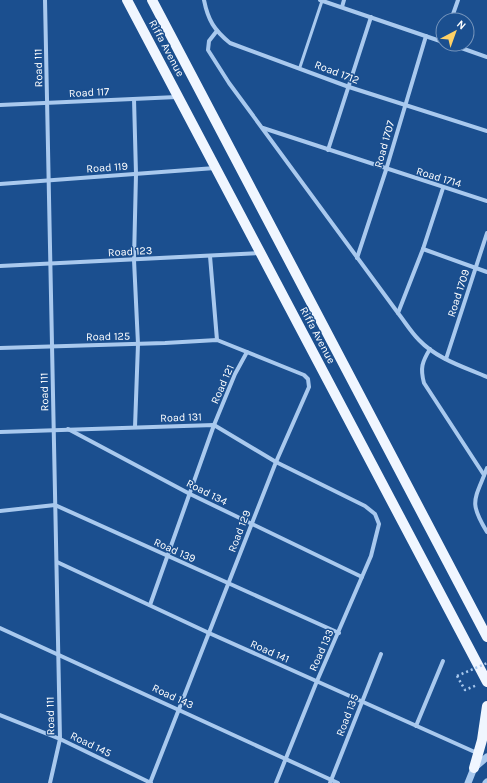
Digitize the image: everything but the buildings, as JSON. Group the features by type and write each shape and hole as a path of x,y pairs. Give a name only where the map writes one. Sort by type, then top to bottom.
{"main road":[{"name":"Riffa Avenue","path":"127,0 262,253 487,682"},
{"name":"Riffa Avenue","path":"152,0 487,637"},
{"path":"487,682 487,688"},
{"path":"474,768 482,755 487,706"}],"street":[{"name":"Road 111","path":"45,0 60,739 50,783"},
{"name":"Road 1712","path":"204,0 207,14 216,32 230,43 300,67 349,87 487,132"},
{"path":"321,0 435,39"},
{"path":"342,7 344,0"},
{"path":"454,12 458,0"},
{"path":"328,150 371,17"},
{"path":"216,32 209,40 208,50 229,83 419,340 446,359 487,377"},
{"name":"Road 1707","path":"357,258 386,170 426,36"},
{"path":"473,52 487,57"},
{"name":"Road 117","path":"0,105 179,97"},
{"path":"134,99 136,174 134,260 138,344 134,427"},
{"name":"Road 1714","path":"263,128 386,170 487,201"},
{"name":"Road 119","path":"0,184 216,168"},
{"path":"398,313 423,249 443,188"},
{"name":"Road 1709","path":"446,359 487,233"},
{"path":"423,249 487,272"},
{"name":"Road 123","path":"0,266 262,253"},
{"path":"210,256 217,340"},
{"name":"Road 125","path":"0,348 217,340"},
{"name":"Road 129","path":"150,783 276,462 309,387 308,379 304,375 217,340"},
{"path":"430,349 421,364 421,373 424,383 484,475"},
{"name":"Road 121","path":"150,605 214,425 235,374 247,352"},
{"name":"Road 131","path":"0,432 214,425 276,462 365,506 375,514 379,524"},
{"name":"Road 134","path":"68,429 190,494 362,577"},
{"path":"487,468 474,504 476,514 487,532"},
{"path":"0,511 55,505"},
{"name":"Road 139","path":"55,505 167,557 339,633"},
{"name":"Road 133","path":"276,783 317,681 371,556 379,524"},
{"name":"Road 141","path":"57,562 209,633 482,755"},
{"name":"Road 143","path":"0,628 287,758 331,782 338,783"},
{"name":"Road 135","path":"331,782 381,654"},
{"path":"416,726 443,661"},
{"name":"Road 145","path":"0,716 60,739 150,783"},
{"path":"468,783 474,768"}],"lane":[{"path":"300,67 321,0"}],"path":[{"path":"466,690 457,676 487,663"}]}
